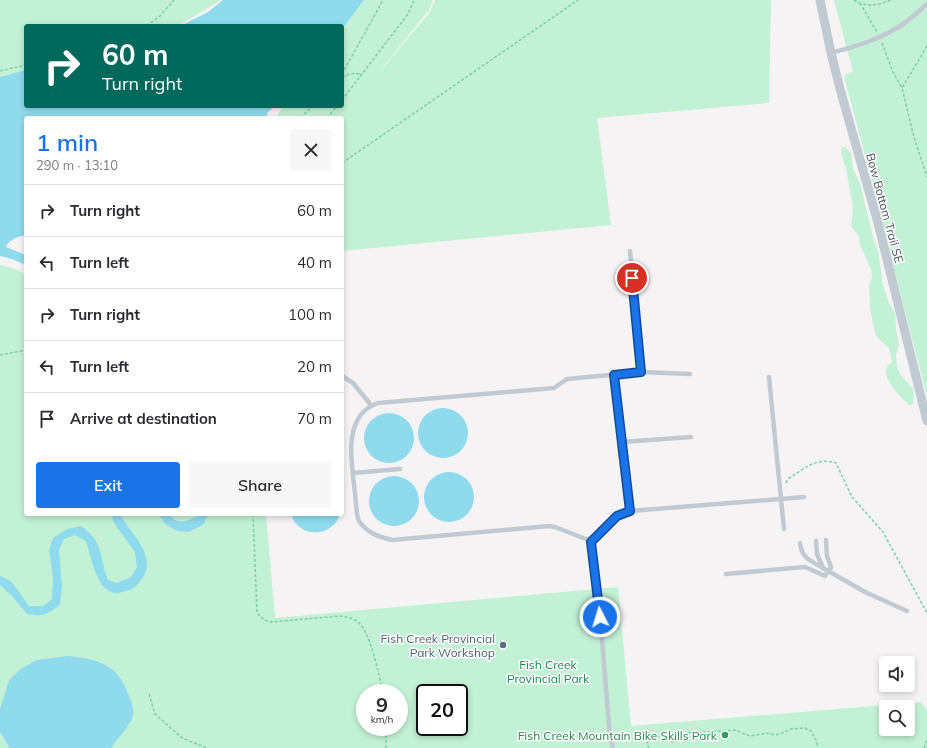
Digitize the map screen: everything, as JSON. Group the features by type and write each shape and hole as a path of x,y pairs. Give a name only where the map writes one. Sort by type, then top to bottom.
{"street":[{"name":"Bow Bottom Trail SE","path":"820,0 831,53 878,223 927,421"}],"lane":[{"path":"831,53 858,46 895,29 909,20 927,4"},
{"path":"630,251 641,372"},
{"path":"591,542 555,527 549,526 392,540 377,536 367,530 358,520 351,442 353,431 361,416 371,405 378,403 554,388 567,379 641,372 690,374"},
{"path":"614,375 630,511"},
{"path":"344,377 353,383 371,405"},
{"path":"769,377 774,440 784,529"},
{"path":"622,442 691,437"},
{"path":"353,473 400,469"},
{"path":"591,542 617,516 630,511 804,497"},
{"path":"726,574 805,567 825,576 831,567 827,556 826,540"},
{"path":"816,541 817,554 823,568"},
{"path":"591,542 598,589 609,731 613,748"},
{"path":"800,543 801,550 806,558 865,592 907,611"}],"path":[{"path":"150,24 160,16 174,0"},
{"path":"344,70 383,0"},
{"path":"344,98 408,14 414,0"},
{"path":"344,162 578,0"},
{"path":"854,0 868,5 875,5 891,0"},
{"path":"860,3 877,33"},
{"path":"882,43 893,72 902,88 914,136 927,177"},
{"path":"902,88 927,46"},
{"path":"0,71 24,65"},
{"path":"344,76 358,73 362,75"},
{"path":"303,116 310,108"},
{"path":"329,116 335,108"},
{"path":"0,355 24,350"},
{"path":"781,492 788,479 812,463 827,461 836,463 852,497 883,532 927,613"},
{"path":"253,516 258,613 264,620 271,622 340,616 359,622 367,634 381,684"},
{"path":"149,694 155,714 182,738 206,748"},
{"path":"649,748 647,744 648,738 654,735 673,742 680,740 683,735 688,733 735,730 750,736 769,734 775,735 791,729 805,728 810,731 816,740 818,748"},
{"path":"386,736 386,748"},
{"path":"924,748 927,740"}],"green space":[{"path":"0,0 221,0 181,24 24,24 24,83 0,90"},
{"path":"362,0 433,0 429,10 371,82 430,12 435,0 771,0 769,103 597,118 611,225 344,251 344,116 276,116 282,108 344,108 344,24"},
{"path":"834,0 927,0 927,396 845,81 845,74 853,72"},
{"path":"842,147 845,147 851,153 853,169 860,183 873,237 878,251 883,285 889,303 895,313 899,345 896,355 897,367 900,374 913,389 913,404 910,405 902,399 887,378 886,369 892,362 889,348 878,338 875,333 870,308 869,285 872,277 871,269 860,245 858,235 851,226 853,212 852,201 846,168 841,154"},
{"name":"Fish Creek Provincial Park","path":"0,265 15,269 24,274 24,516 266,516 275,618 618,587 631,726 879,705 879,736 915,736 915,702 921,702 927,711 927,748 0,748"}],"water":[{"path":"223,0 364,0 344,26 344,24 184,24 208,12"},
{"path":"24,71 24,108 273,108 268,112 267,116 24,116 24,236 12,240 6,247 24,254 24,264 0,256 0,77"},
{"path":"438,408 448,408 461,415 468,428 468,438 461,451 448,458 438,458 429,454 422,447 418,438 418,428 422,419 429,412"},
{"path":"384,413 394,413 407,420 414,433 414,443 407,456 394,463 384,463 375,459 368,452 364,443 364,433 368,424 375,417"},
{"path":"444,472 454,472 467,479 474,492 474,502 467,515 454,522 444,522 435,518 428,511 424,502 424,492 428,483 435,476"},
{"path":"389,476 399,476 412,483 419,496 419,506 412,519 399,526 389,526 380,522 373,515 369,506 369,496 373,487 380,480"},
{"path":"112,516 121,516 141,544 144,551 147,565 146,572 134,588 114,593 107,590 101,584 97,576 86,541 75,535 64,539 59,550 62,587 60,605 56,608 41,615 27,614 12,596 0,585 0,576 11,581 29,606 43,606 52,599 53,578 49,550 53,538 67,529 81,526 94,538 100,550 108,580 117,583 131,577 137,567 135,552 114,523"},
{"path":"159,516 171,516 175,520 181,522 196,516 208,516 203,525 188,532 178,531 166,525"},
{"path":"292,516 339,516 330,528 316,532 301,528"},
{"path":"68,656 88,659 105,664 118,675 132,704 133,715 130,723 111,748 10,748 0,732 0,709 9,680 22,668 37,660"}],"place":[{"name":"Fish Creek Provincial Park Workshop","path":"503,645"},
{"name":"Fish Creek Mountain Bike Skills Park","path":"725,735"}],"route":[{"path":"600,617 598,589 591,542 617,516 630,511 614,375 641,372 632,278"}]}
